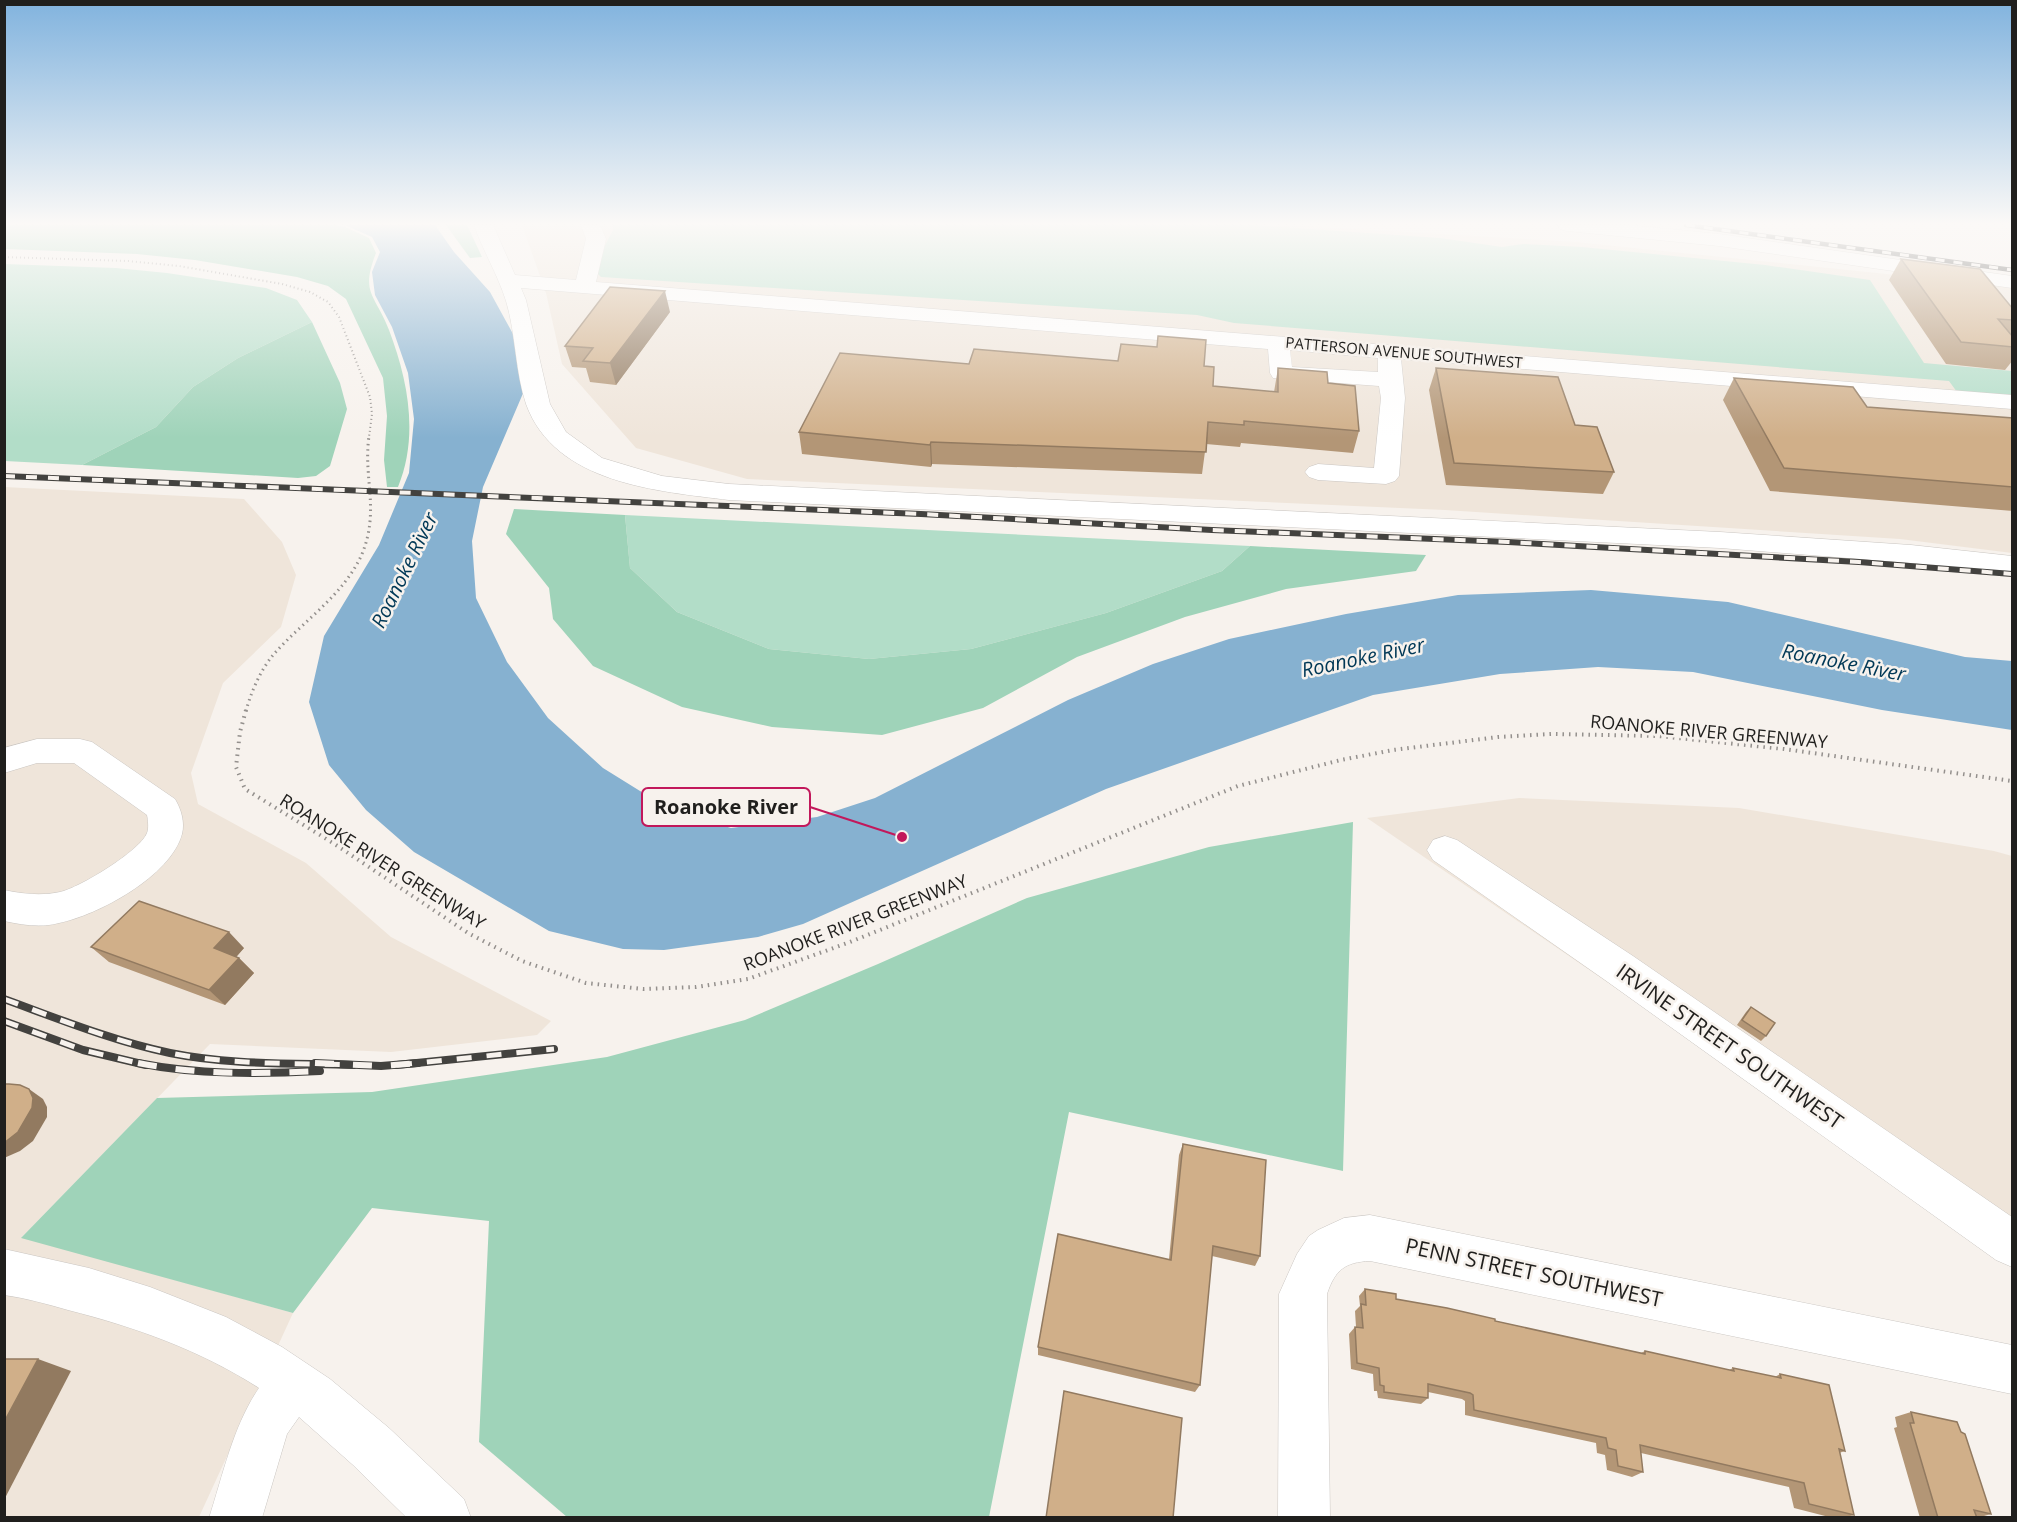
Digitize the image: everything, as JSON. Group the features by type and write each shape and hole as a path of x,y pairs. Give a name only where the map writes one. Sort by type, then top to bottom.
{"street":[{"path":"515,296 538,404 556,436 593,463 659,483 740,492 1720,540 1911,554 2013,565"},
{"name":"PATTERSON AVENUE SOUTHWEST","path":"699,296 2013,402"},
{"path":"1278,342 1281,373 1390,380"},
{"path":"1318,472 1386,476 1393,398 1389,351"},
{"path":"4,761 37,751 80,751 163,808 166,826 160,843 138,865 100,891 62,908 30,911 4,905"},
{"name":"IRVINE STREET SOUTHWEST","path":"1445,850 1619,968 2013,1244"},
{"name":"PENN STREET SOUTHWEST","path":"1304,1518 1303,1294 1313,1267 1331,1245 1351,1238 1370,1238 2013,1370"},
{"path":"4,1272 101,1294 193,1326 257,1359 293,1382 357,1434 445,1518"},
{"path":"235,1518 266,1422 293,1382"}],"path":[{"name":"ROANOKE RIVER GREENWAY","path":"317,296 328,302 339,317 370,398 372,414 367,452 372,504 371,527 361,556 335,594 273,655 251,693 240,732 236,767 245,789 363,862 468,933 522,961 586,983 643,989 696,987 748,979 861,937 1238,786 1352,756 1430,744 1500,736 1575,733 1657,736 1776,748 2013,781"}],"shaded area":[{"path":"547,296 2012,296 2012,553 1900,539 1445,510 747,479 636,448 562,364"},
{"path":"4,487 244,499 282,542 296,575 281,627 223,683 191,773 198,804 306,863 391,937 551,1021 537,1035 391,1052 210,1044 22,1237 293,1313 199,1517 5,1517"},
{"path":"1519,798 1739,808 1994,851 2012,856 2012,1259 1367,818"}],"green space":[{"path":"4,296 287,296 297,300 312,322 238,358 193,387 156,427 82,465 5,461"},
{"path":"342,296 373,296 396,349 406,388 409,428 408,448 398,487 387,487 384,460 387,416 383,378 346,299"},
{"path":"899,296 1880,296 1924,363 2012,371 2012,396 1957,392 1949,381 1234,323 1197,315"},
{"path":"312,322 340,383 347,409 330,466 316,476 298,478 82,465 156,427 193,387 238,358"},
{"path":"514,509 625,515 630,568 677,612 769,649 869,659 971,649 1106,613 1222,571 1250,546 1426,555 1416,571 1286,589 1185,617 1077,657 983,708 882,735 772,727 682,707 593,666 553,619 549,588 506,534"},
{"path":"625,515 1250,546 1222,571 1106,613 971,649 869,659 769,649 677,612 630,568"},
{"path":"1353,822 1343,1171 1069,1112 989,1517 567,1517 479,1442 489,1221 372,1208 293,1313 21,1238 157,1098 372,1092 607,1057 745,1020 1027,898 1209,847"}],"water":[{"path":"376,296 492,296 513,334 524,391 483,487 472,541 476,598 507,662 548,718 603,768 669,809 731,828 817,817 875,798 1068,700 1153,664 1229,639 1346,614 1458,595 1591,590 1728,602 1965,657 2012,661 2012,730 1882,710 1693,672 1598,667 1500,674 1373,695 1106,789 803,924 758,937 664,950 623,949 549,931 414,852 366,810 329,765 309,702 324,636 379,545 409,473 414,419 408,373 392,327"}],"building":[{"path":"603,296 661,296 610,363 583,361 593,348 565,346"},
{"path":"1928,296 2002,296 2013,309 2013,320 1998,319 2013,337 2013,347 1961,342"},
{"path":"1158,336 1206,340 1204,366 1214,367 1213,386 1278,392 1278,368 1327,372 1328,383 1355,386 1359,431 1244,421 1244,425 1208,422 1206,452 931,442 930,445 799,432 840,353 969,364 974,349 1118,361 1121,344 1157,347"},
{"path":"1436,368 1558,377 1575,425 1597,427 1614,472 1454,463"},
{"path":"1734,378 1853,387 1867,407 2013,418 2013,487 1784,468"},
{"path":"139,901 229,932 214,948 239,958 209,990 91,947"},
{"path":"1751,1007 1775,1023 1766,1036 1742,1020"},
{"path":"4,1084 20,1085 29,1089 33,1098 32,1108 18,1132 4,1143"},
{"path":"1183,1144 1266,1160 1260,1256 1213,1246 1200,1385 1038,1347 1058,1234 1171,1260"},
{"path":"1365,1289 1396,1294 1396,1299 1447,1308 1495,1319 1495,1321 1645,1354 1645,1351 1734,1371 1733,1368 1781,1378 1780,1374 1829,1385 1845,1451 1839,1449 1854,1515 1809,1504 1804,1483 1640,1445 1643,1472 1618,1466 1616,1450 1608,1448 1606,1438 1474,1410 1473,1395 1470,1393 1428,1384 1428,1398 1384,1392 1384,1386 1380,1385 1379,1368 1357,1363 1355,1327 1363,1328 1361,1304 1366,1305"},
{"path":"4,1359 38,1359 4,1422"},
{"path":"1064,1391 1182,1418 1173,1518 1046,1518"},
{"path":"1911,1412 1957,1422 1961,1432 1965,1434 1991,1514 1974,1510 1977,1518 1938,1518 1910,1423 1914,1423"}],"railway":[{"path":"4,476 921,514 1212,530 1508,542 1859,562 2012,574"},
{"path":"4,999 107,1036 170,1053 238,1062 353,1065"},
{"path":"4,1021 83,1050 146,1065"},
{"path":"411,1064 554,1049"},
{"path":"138,1063 183,1070 229,1073 320,1071"},
{"path":"315,1063 381,1066 411,1064"},
{"path":"411,1064 418,1063"},
{"path":"397,1065 411,1064"}],"place":[{"name":"Roanoke River","path":"902,837"}]}
